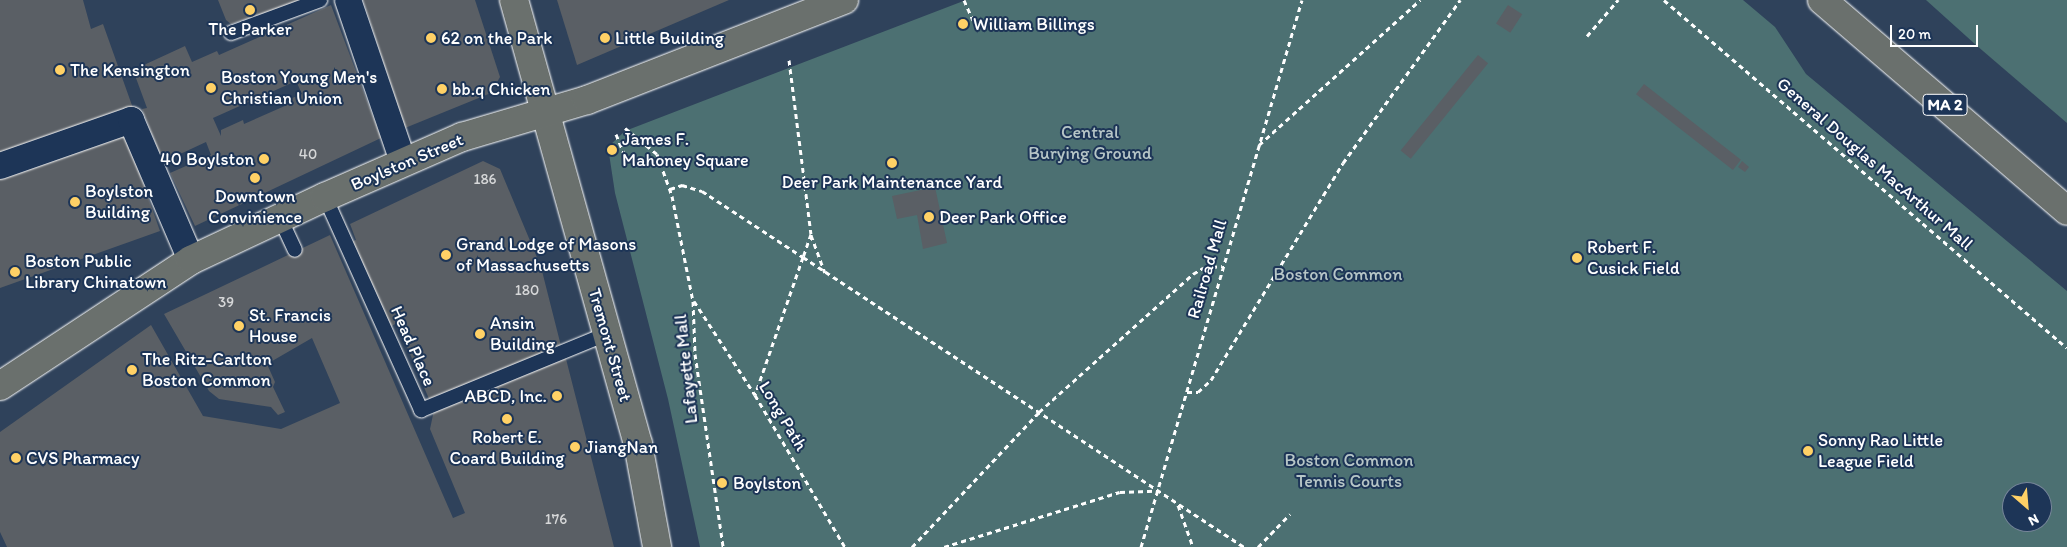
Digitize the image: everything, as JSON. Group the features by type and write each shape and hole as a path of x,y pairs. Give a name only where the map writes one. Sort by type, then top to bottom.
{"main road":[{"name":"Tremont Street","path":"514,0 638,444 657,547"},
{"name":"Boylston Street","path":"0,386 191,260 280,218 404,162 484,129 588,100 844,0"},
{"name":"MA 2","path":"1822,0 2067,211"}],"street":[{"path":"348,0 404,162"},
{"path":"0,166 131,120 191,260"}],"lane":[{"path":"231,34 320,0"},
{"name":"Head Place","path":"326,197 421,410 606,334"},
{"path":"280,218 295,250"}],"path":[{"path":"964,0 973,20"},
{"name":"Railroad Mall","path":"1141,547 1222,266 1302,0"},
{"path":"1258,146 1420,0"},
{"path":"1187,392 1198,392 1211,380 1342,163 1460,0"},
{"path":"1587,36 1618,0"},
{"name":"General Douglas MacArthur Mall","path":"1664,0 2067,348"},
{"path":"789,60 811,234 826,274"},
{"name":"Lafayette Mall","path":"625,128 657,154 670,188 693,301 695,354 723,547"},
{"path":"616,134 627,160"},
{"path":"670,188 682,185 702,191 1156,491 1244,547"},
{"path":"755,396 811,234"},
{"path":"912,547 1039,412 1193,274 1203,268 1222,266"},
{"name":"Long Path","path":"693,301 755,396 845,547"},
{"path":"944,547 1120,492 1156,491"},
{"path":"1178,505 1193,547"},
{"path":"1258,547 1290,514"}],"green space":[{"name":"Boston Common","path":"966,0 1743,0 1775,27 1806,74 2067,291 2067,547 700,547 668,399 615,193 608,147 625,131"},
{"path":"1926,0 2067,0 2067,123 1976,45"}],"building":[{"name":"The Kensington","path":"0,0 83,0 91,29 103,24 134,111 0,155"},
{"name":"The Parker","path":"218,0 307,0 231,24 226,20"},
{"name":"62 on the Park","path":"363,0 475,0 500,77 491,93 405,128"},
{"name":"Little Building","path":"557,0 729,0 577,65"},
{"name":"Boston Young Men's Christian Union","path":"331,5 381,138 195,226 170,173 211,155 206,142 163,162 142,109 147,108 133,70 185,46 192,62 217,51 219,55","holes":["296,81 302,94 285,101 287,105 244,124 243,120 221,130 221,136 213,118"]},
{"path":"1508,5 1522,14 1510,33 1496,23"},
{"path":"1478,55 1488,63 1411,159 1401,151"},
{"path":"1644,84 1741,160 1733,170 1636,94"},
{"name":"Boylston Building","path":"124,129 160,231 0,288 0,173"},
{"name":"Grand Lodge of Masons of Massachusetts","path":"483,161 500,169 541,267 561,346 429,399 397,323 388,328 350,242 356,240 350,224"},
{"path":"1742,161 1749,167 1745,172 1738,167"},
{"name":"Deer Park Office","path":"935,187 947,243 923,249 917,215 897,219 892,196"},
{"name":"The Ritz-Carlton Boston Common","path":"330,235 453,518 465,513 430,429 434,410 565,355 614,547 7,547 0,532 0,432 151,325 203,416 281,429 340,403 312,338 267,364 275,382 273,387 285,412 278,415 271,407 219,399 209,391 164,314"}],"place":[{"name":"The Parker","path":"250,10"},
{"name":"William Billings","path":"963,24"},
{"name":"62 on the Park","path":"431,38"},
{"name":"Little Building","path":"605,38"},
{"name":"The Kensington","path":"60,70"},
{"name":"Boston Young Men's Christian Union","path":"211,88"},
{"name":"bb.q Chicken","path":"442,89"},
{"name":"James F. Mahoney Square","path":"612,150"},
{"name":"40 Boylston","path":"264,159"},
{"name":"Deer Park Maintenance Yard","path":"892,163"},
{"name":"Downtown Convinience","path":"255,178"},
{"name":"Boylston Building","path":"75,202"},
{"name":"Deer Park Office","path":"929,217"},
{"name":"Grand Lodge of Masons of Massachusetts","path":"446,255"},
{"name":"Robert F. Cusick Field","path":"1577,258"},
{"name":"Boston Public Library Chinatown","path":"15,272"},
{"name":"St. Francis House","path":"239,326"},
{"name":"Ansin Building","path":"480,334"},
{"name":"The Ritz-Carlton Boston Common","path":"132,370"},
{"name":"ABCD, Inc.","path":"557,396"},
{"name":"Robert E. Coard Building","path":"507,419"},
{"name":"JiangNan","path":"575,447"},
{"name":"Sonny Rao Little League Field","path":"1808,451"},
{"name":"CVS Pharmacy","path":"16,458"},
{"name":"Boylston","path":"722,483"}],"park label":[{"name":"Central Burying Ground","path":"1090,143"},
{"name":"Boston Common Tennis Courts","path":"1349,471"}]}
